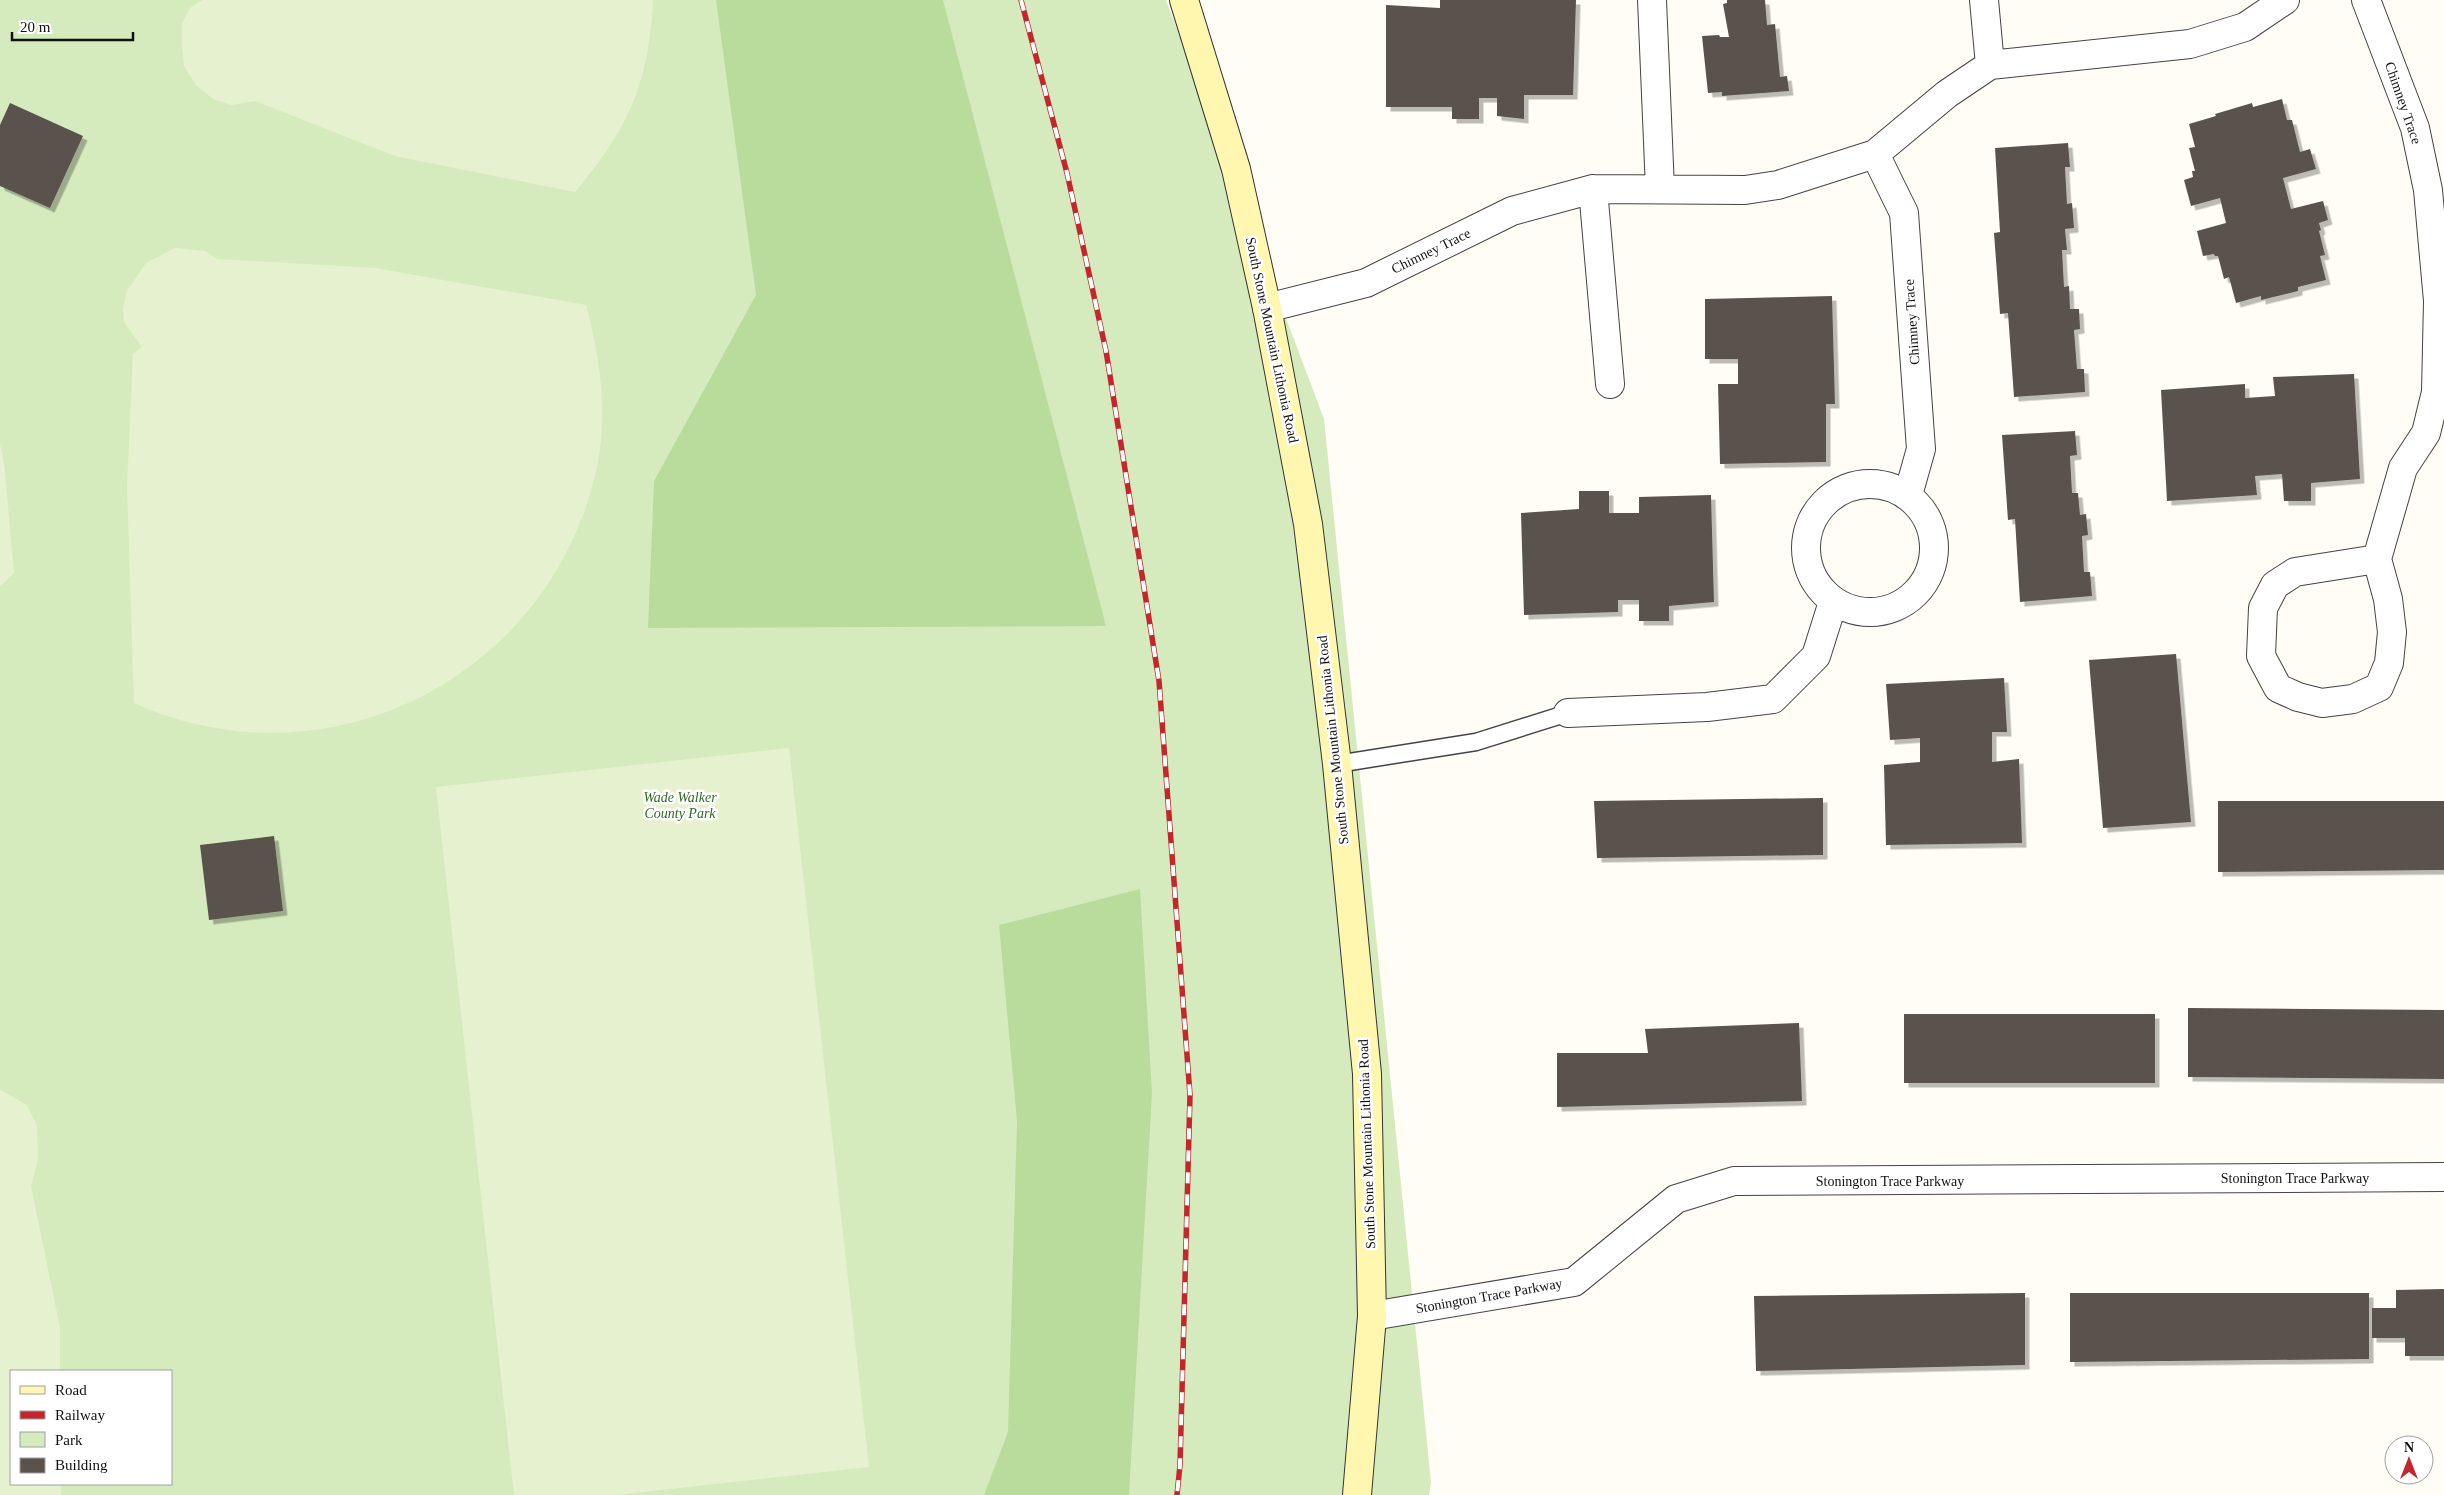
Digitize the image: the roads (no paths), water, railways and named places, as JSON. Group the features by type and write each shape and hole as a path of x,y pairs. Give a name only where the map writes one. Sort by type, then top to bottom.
{"main road":[{"name":"South Stone Mountain Lithonia Road","path":"1184,0 1236,170 1267,308 1308,524 1337,764 1367,1074 1372,1316 1357,1495"}],"street":[{"path":"1652,0 1660,189"},
{"path":"1984,0 1990,65"},
{"name":"Chimney Trace","path":"1267,308 1366,282 1512,211 1593,189 1745,190 1778,185 1874,154 1946,94 1990,65 2190,44 2245,27 2283,0"},
{"name":"Chimney Trace","path":"2366,0 2415,128 2438,238 2436,392 2426,433 2403,468 2377,559"},
{"name":"Chimney Trace","path":"1874,154 1904,212 1921,449 1908,495"},
{"path":"1593,189 1610,384"},
{"path":"1870,483 1890,486 1908,495 1924,511 1933,532 1935,554 1929,576 1916,594 1898,606 1876,612 1854,611 1833,602 1818,588 1808,569 1805,549 1808,529 1817,511 1831,496 1849,487 1870,483"},
{"path":"2377,559 2388,599 2392,632 2389,663 2379,686 2353,699 2322,703 2298,697 2278,688 2261,656 2263,608 2275,585 2295,572 2377,559"},
{"path":"1568,714 1707,707 1773,699 1816,656 1833,602"},
{"name":"Stonington Trace Parkway","path":"1372,1316 1574,1282 1676,1199 1734,1182 2444,1177"}],"lane":[{"path":"1337,764 1476,742 1568,714"}],"railway":[{"path":"1021,0 1067,173 1106,351 1159,681 1190,1095 1180,1465 1177,1495"}],"park label":[{"name":"Wade Walker County Park","path":"680,806"}]}
